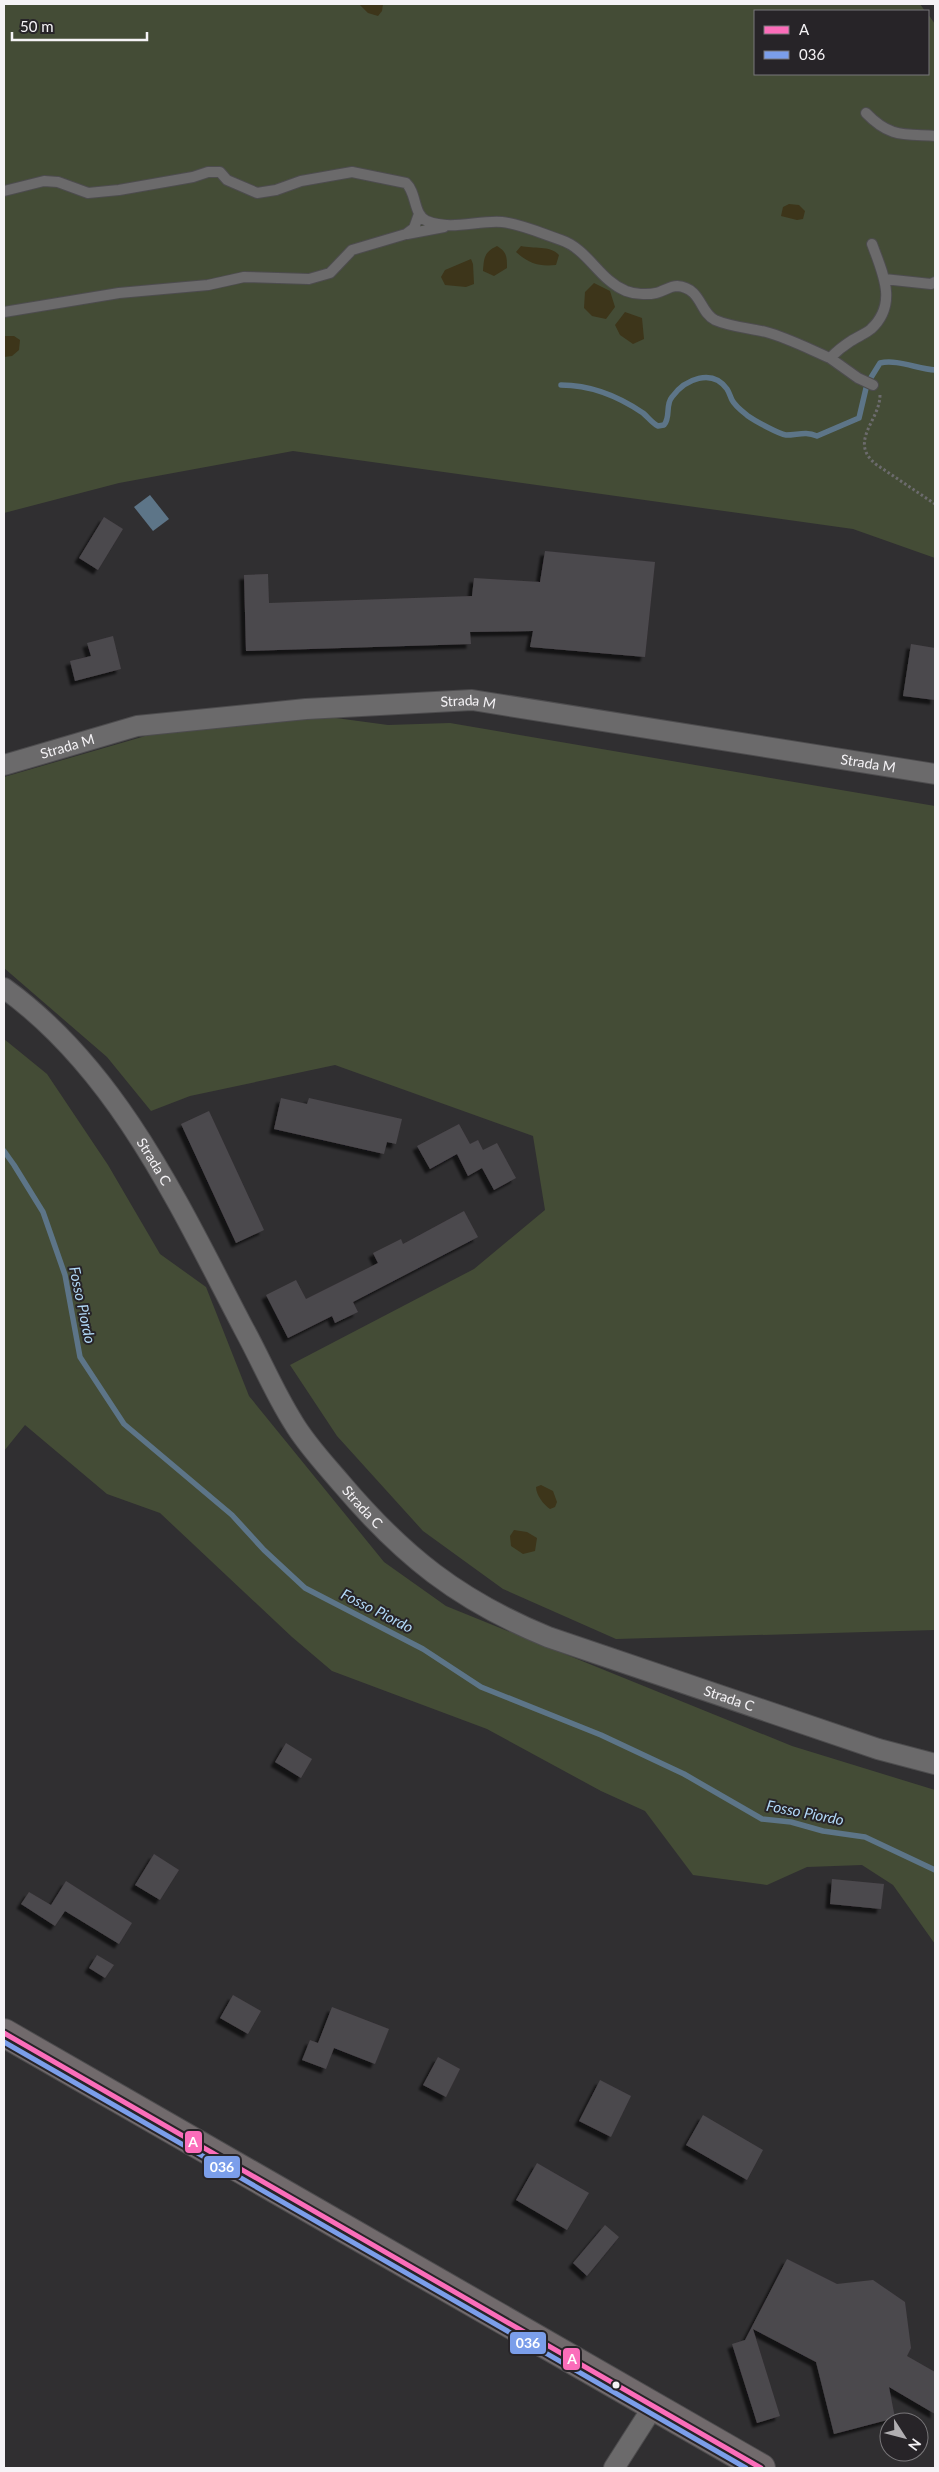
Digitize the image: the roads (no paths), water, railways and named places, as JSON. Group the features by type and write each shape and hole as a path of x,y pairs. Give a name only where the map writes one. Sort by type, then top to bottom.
{"main road":[{"path":"4,2033 761,2468"}],"street":[{"name":"Strada M","path":"4,765 137,726 306,709 472,700 935,774"},
{"name":"Strada C","path":"4,988 67,1043 116,1103 151,1156 294,1424 362,1508 403,1550 433,1575 467,1598 527,1628 878,1749 935,1764"},
{"path":"614,2468 653,2407"}],"lane":[{"path":"866,113 886,131 902,136 935,136"},
{"path":"4,191 44,181 58,182 88,193 119,190 193,177 208,172 220,172 227,180 257,194 276,190 301,181 352,172 406,183 412,189 419,214 426,221 450,226"},
{"path":"406,234 414,228 419,214"},
{"path":"4,312 119,293 208,285 244,277 309,279 330,273 352,250 406,234 450,226 503,222 564,241 588,257 606,279 626,291 654,294 676,286 692,291 701,300 706,313 712,318 725,324 768,333 830,358 869,383"},
{"path":"830,358 849,342 870,330 884,315 887,296 884,280 872,244"},
{"path":"884,280 931,284 935,282"}],"water":[{"path":"150,495 169,519 153,531 134,507"}],"waterway":[{"path":"561,385 594,389 624,401 643,413 658,426 664,425 666,422 670,400 684,385 699,378 714,379 727,389 733,402 739,409 761,424 786,435 805,433 817,436 859,418 867,384 880,363 893,362 935,370"},
{"name":"Fosso Piordo","path":"4,1151 43,1212 65,1275 80,1357 124,1424 232,1515 264,1550 305,1588 423,1649 481,1687 601,1735 684,1774 762,1819 791,1822 823,1831 865,1837 935,1870"}]}
